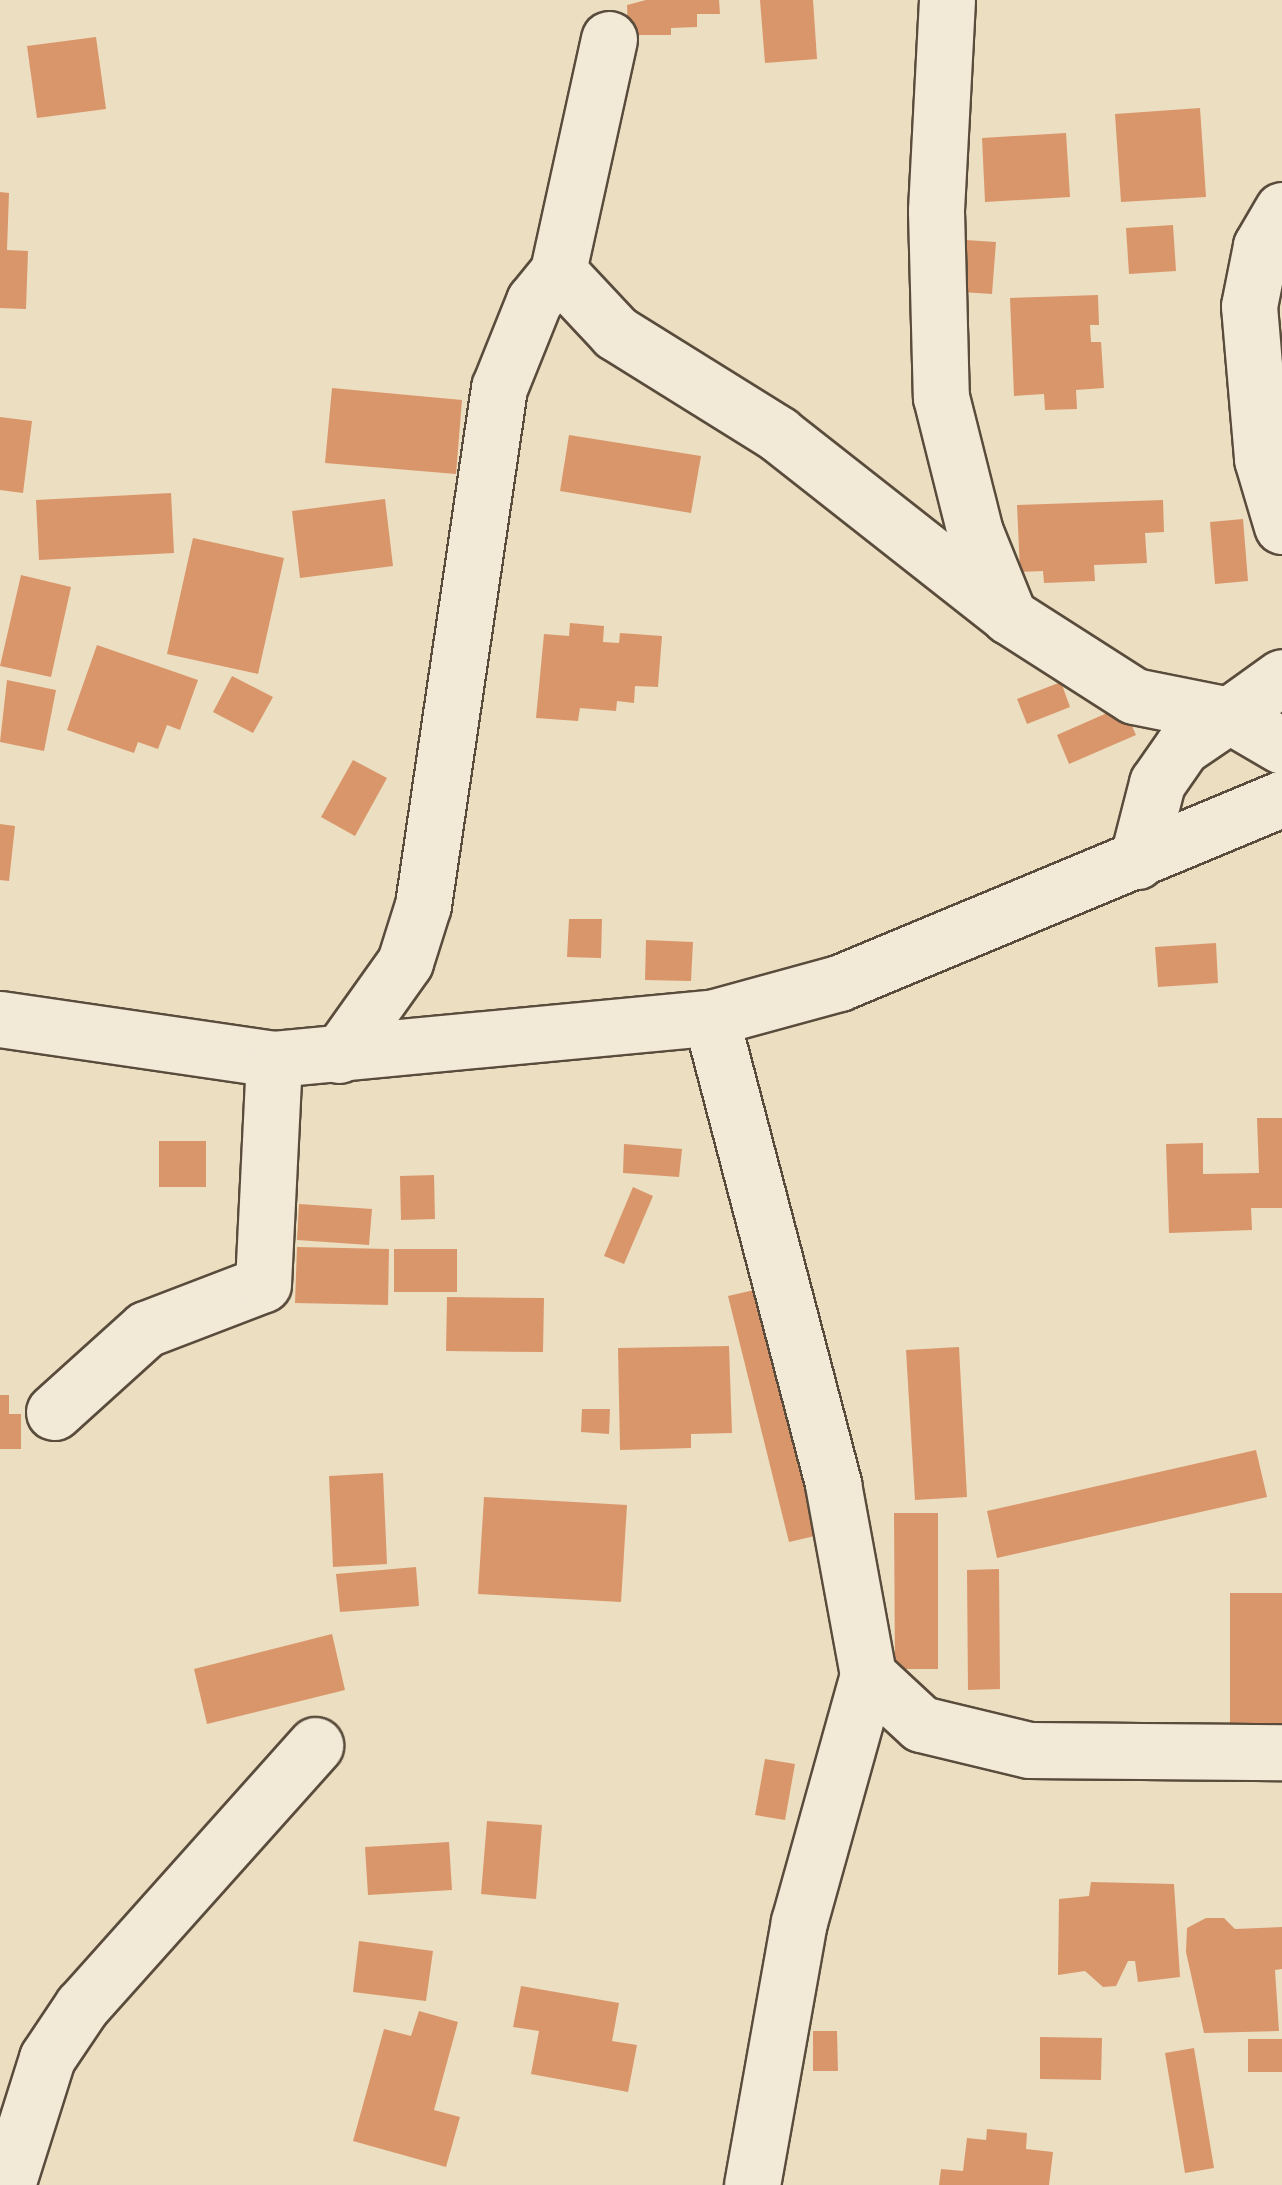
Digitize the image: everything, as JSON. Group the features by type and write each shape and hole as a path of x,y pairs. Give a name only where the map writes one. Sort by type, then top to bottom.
{"street":[{"path":"947,0 936,211 941,397 975,532 1009,616"},
{"path":"339,1055 406,962 422,904 499,388 534,301 558,271 609,39"},
{"path":"1282,210 1261,246 1249,306 1262,459 1282,526"},
{"path":"558,271 616,334 778,434 1009,616 1134,696 1230,715 1282,746"},
{"path":"1137,860 1156,783 1182,747 1282,677"},
{"path":"0,1019 274,1060 711,1018 840,983 1282,799"},
{"path":"711,1018 833,1484 868,1675 798,1922 752,2185"},
{"path":"54,1412 146,1329 254,1293 263,1284 274,1060"},
{"path":"868,1675 920,1724 1029,1750 1282,1752"},
{"path":"8,2185 48,2058 82,2006 315,1745"}],"building":[{"path":"646,0 719,0 720,14 697,14 697,27 671,28 671,35 628,35 627,5"},
{"path":"760,0 813,0 817,59 765,63"},
{"path":"96,37 106,109 37,118 27,46"},
{"path":"1200,108 1206,197 1121,202 1115,114"},
{"path":"1066,133 1070,197 985,202 982,138"},
{"path":"0,192 9,193 7,250 28,251 26,309 0,308"},
{"path":"1173,225 1176,271 1129,274 1126,228"},
{"path":"950,239 996,242 992,294 946,291"},
{"path":"1098,295 1099,325 1090,325 1091,342 1101,342 1104,388 1076,390 1077,409 1045,410 1044,394 1014,396 1010,298"},
{"path":"332,388 462,400 456,474 325,463"},
{"path":"0,417 32,421 23,493 0,490"},
{"path":"569,435 701,456 691,513 560,491"},
{"path":"171,493 174,553 39,560 36,500"},
{"path":"385,499 393,566 300,578 292,511"},
{"path":"1163,500 1164,532 1145,533 1147,563 1094,565 1095,581 1044,583 1043,571 1020,572 1017,505"},
{"path":"1243,519 1248,581 1215,584 1210,522"},
{"path":"193,538 284,558 258,674 167,654"},
{"path":"21,575 71,587 51,677 0,666"},
{"path":"570,623 604,626 603,642 619,643 620,633 662,636 658,687 635,686 634,703 617,701 616,711 580,708 578,721 536,718 544,634 569,636"},
{"path":"97,645 198,680 180,730 167,725 158,749 138,742 134,753 67,730"},
{"path":"232,676 273,697 253,733 213,712"},
{"path":"7,680 56,690 44,751 0,742"},
{"path":"1061,682 1070,707 1027,724 1017,699"},
{"path":"1123,706 1136,735 1069,764 1057,735"},
{"path":"353,760 387,778 355,836 321,817"},
{"path":"0,824 15,826 9,881 0,880"},
{"path":"569,919 602,919 601,958 567,957"},
{"path":"646,940 693,942 691,981 645,980"},
{"path":"1216,943 1218,983 1158,987 1155,947"},
{"path":"1257,1118 1282,1118 1282,1208 1251,1208 1252,1230 1169,1233 1166,1144 1203,1143 1203,1174 1259,1173"},
{"path":"159,1141 206,1141 206,1187 159,1187"},
{"path":"624,1144 682,1149 679,1177 623,1173"},
{"path":"434,1175 435,1219 401,1220 400,1176"},
{"path":"633,1187 653,1196 624,1264 604,1256"},
{"path":"299,1204 372,1209 369,1245 297,1240"},
{"path":"297,1247 389,1249 388,1305 295,1303"},
{"path":"394,1249 457,1249 457,1292 394,1292"},
{"path":"771,1286 832,1532 789,1542 728,1296"},
{"path":"447,1297 544,1298 543,1352 446,1351"},
{"path":"729,1346 732,1433 691,1434 691,1448 620,1450 618,1348"},
{"path":"959,1347 967,1497 915,1500 906,1350"},
{"path":"0,1395 9,1395 9,1414 21,1414 21,1449 0,1449"},
{"path":"582,1409 610,1409 609,1434 581,1432"},
{"path":"1256,1450 1267,1497 997,1558 987,1511"},
{"path":"383,1473 387,1564 333,1567 329,1476"},
{"path":"484,1497 627,1505 621,1602 478,1594"},
{"path":"894,1513 938,1513 938,1669 895,1669"},
{"path":"416,1567 419,1606 340,1612 336,1574"},
{"path":"999,1569 1000,1689 968,1690 967,1570"},
{"path":"1230,1593 1282,1593 1282,1730 1230,1730"},
{"path":"332,1634 345,1690 207,1724 194,1669"},
{"path":"765,1759 795,1764 785,1820 755,1815"},
{"path":"487,1821 542,1825 536,1899 481,1894"},
{"path":"449,1842 452,1890 368,1895 365,1847"},
{"path":"1091,1882 1174,1884 1180,1977 1138,1982 1135,1961 1128,1961 1116,1986 1103,1987 1085,1971 1058,1975 1059,1899 1089,1896"},
{"path":"1206,1918 1224,1918 1235,1929 1282,1927 1282,1969 1275,1970 1279,2031 1204,2033 1186,1952 1187,1928"},
{"path":"359,1941 433,1951 426,2001 353,1992"},
{"path":"521,1986 619,2003 612,2041 637,2045 628,2092 531,2074 539,2031 513,2027"},
{"path":"419,2011 458,2022 434,2110 460,2117 446,2167 353,2141 384,2029 411,2036"},
{"path":"813,2031 837,2031 838,2071 813,2071"},
{"path":"1040,2037 1102,2038 1101,2080 1040,2079"},
{"path":"1248,2039 1282,2039 1282,2072 1248,2072"},
{"path":"1194,2048 1214,2168 1185,2173 1165,2053"},
{"path":"987,2129 1027,2133 1026,2149 1053,2152 1049,2185 939,2185 941,2169 963,2171 967,2138 986,2140"}]}
